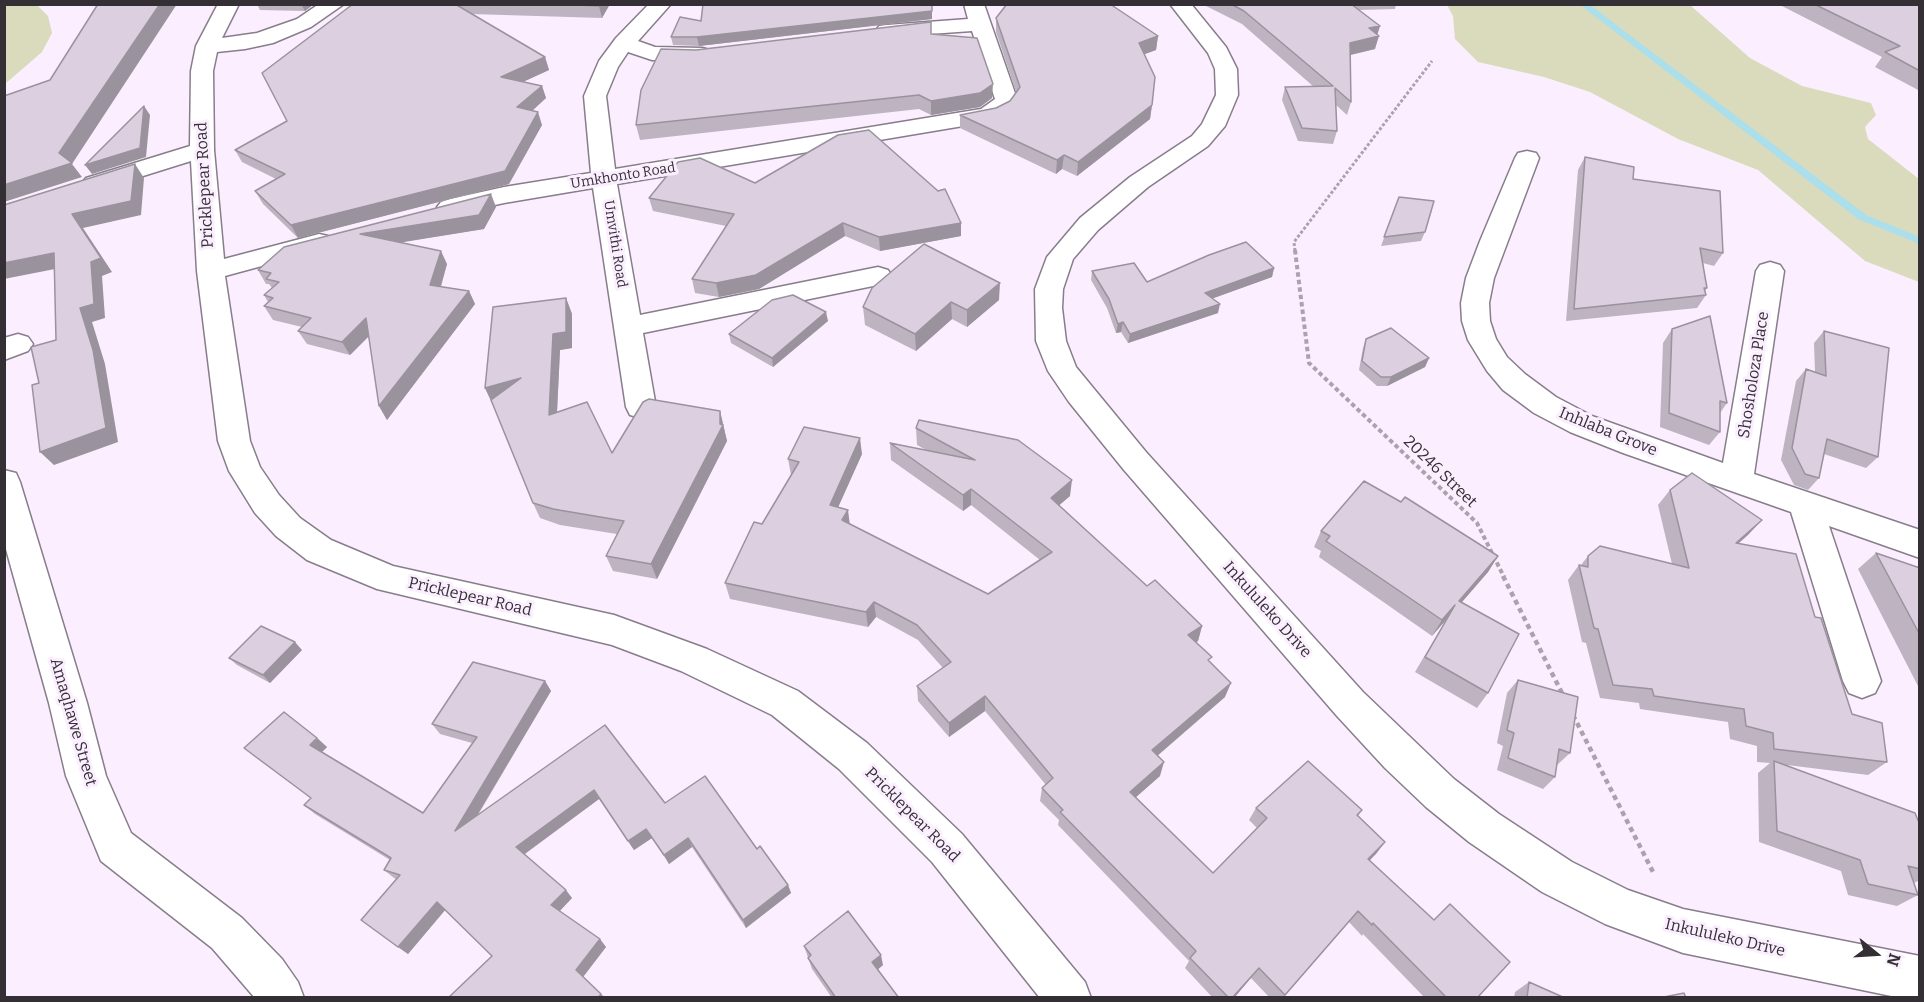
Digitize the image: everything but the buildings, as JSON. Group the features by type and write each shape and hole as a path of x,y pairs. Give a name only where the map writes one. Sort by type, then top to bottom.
{"street":[{"name":"Pricklepear Road","path":"229,4 207,46 202,71 202,150 211,271 234,441 245,471 267,504 288,527 319,550 389,579 614,630 694,660 785,703 853,756 947,848 1069,998"},
{"path":"207,46 244,43 276,34 304,22 334,4"},
{"name":"Umvithi Road","path":"642,407 604,179 595,96 607,66 624,43 661,4"},
{"name":"Inkululeko Drive","path":"1180,4 1218,52 1226,69 1227,95 1213,126 1200,141 1139,182 1089,224 1059,257 1053,270 1048,308 1051,341 1063,370 1135,461 1350,704 1440,793 1484,828 1557,877 1620,909 1683,931 1920,979"},
{"path":"867,34 978,14"},
{"name":"Umkhonto Road","path":"426,213 504,195 987,115 1000,108 1006,99 978,14"},
{"path":"624,43 652,53 699,55 726,53"},
{"path":"68,191 202,150"},
{"name":"Inhlaba Grove","path":"1527,158 1493,241 1480,278 1475,303 1476,321 1482,340 1497,364 1514,382 1545,405 1581,424 1634,445 1920,544"},
{"path":"211,271 347,234"},
{"name":"Shosholoza Place","path":"1737,479 1770,271"},
{"path":"628,327 878,276"},
{"name":"Amaqhawe Street","path":"4,482 68,703 86,776 116,847 227,933 266,975 282,998"},
{"path":"1805,505 1862,681"}],"path":[{"name":"20246 Street","path":"1432,61 1294,242 1309,363 1476,523 1566,701"},
{"path":"1572,711 1683,931"}],"green space":[{"path":"5,4 37,5 48,16 52,33 42,52 5,84"},
{"path":"1447,5 1690,5 1750,58 1802,86 1871,103 1876,115 1865,127 1868,139 1919,179 1919,282 1865,261 1758,170 1678,139 1590,92 1544,77 1478,62 1455,39 1453,16"}],"waterway":[{"path":"1583,4 1862,217 1920,241"}]}
